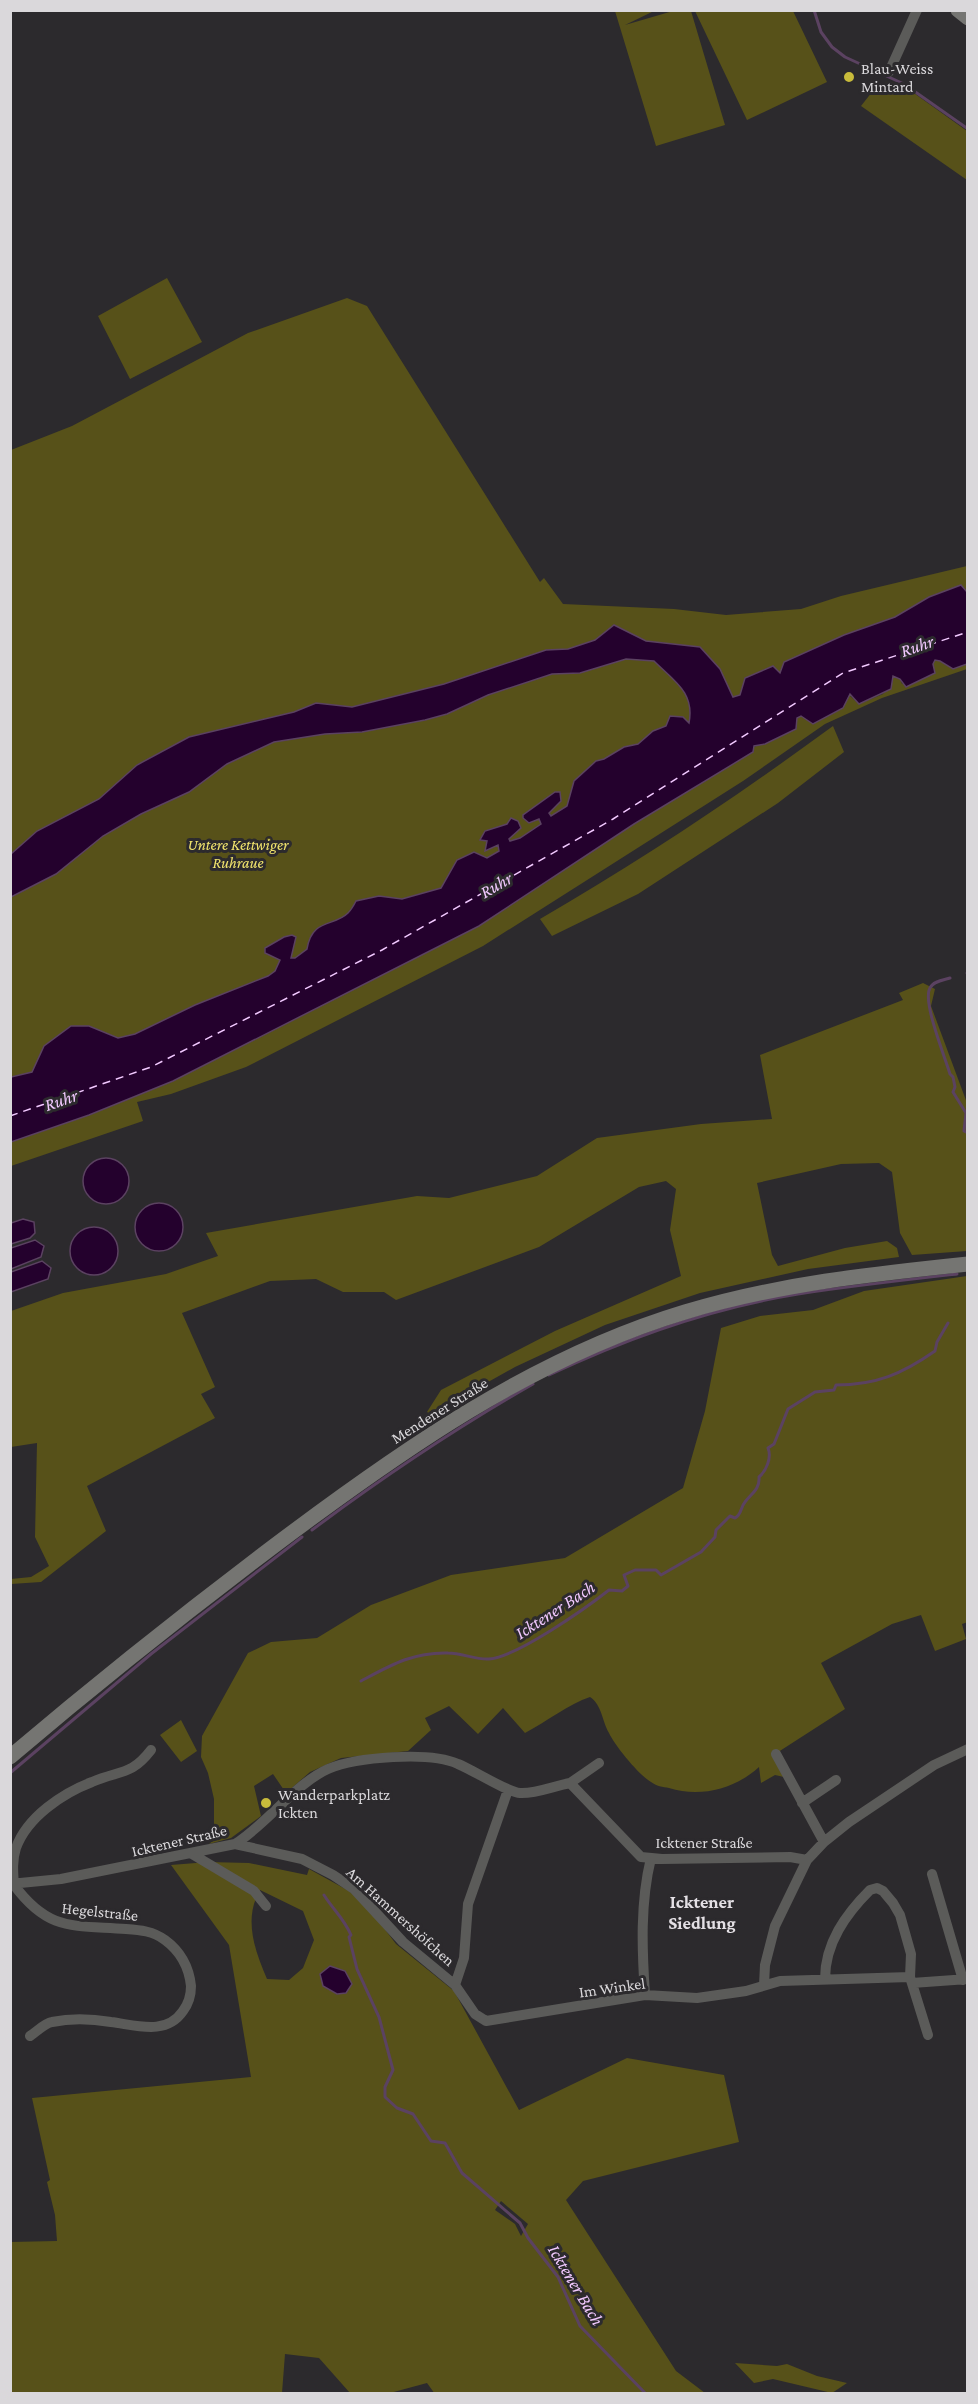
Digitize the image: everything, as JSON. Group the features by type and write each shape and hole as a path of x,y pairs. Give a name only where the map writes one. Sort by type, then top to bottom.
{"main road":[{"path":"958,10 968,18"},
{"name":"Mendener Straße","path":"10,1757 77,1700 348,1490 443,1427 543,1370 616,1337 696,1309 774,1289 844,1277 968,1264"}],"street":[{"path":"889,72 917,10"},
{"path":"764,1985 765,1965 775,1926 807,1860 824,1842 849,1822 934,1765 968,1749"},
{"path":"12,1884 16,1849 25,1832 47,1809 63,1797 91,1782 133,1769 151,1750"},
{"path":"776,1754 824,1842"},
{"name":"Icktener Straße","path":"12,1884 61,1879 235,1844 310,1780 327,1770 354,1761 435,1757 455,1762 508,1790"},
{"path":"508,1790 522,1793 570,1783 599,1763"},
{"path":"802,1803 836,1780"},
{"name":"Icktener Straße","path":"570,1783 641,1857 790,1857 807,1860"},
{"name":"Am Hammershöfchen","path":"235,1844 302,1859 333,1875 354,1889 403,1942 455,1985 464,1958 468,1904 508,1790"},
{"path":"192,1854 254,1892 266,1906"},
{"path":"645,1995 643,1929 645,1888 651,1858"},
{"path":"932,1874 965,1979"},
{"name":"Hegelstraße","path":"12,1884 30,1905 55,1922 139,1929 161,1937 173,1946 184,1960 190,1983 188,2005 180,2016 168,2024 150,2027 88,2020 50,2022 30,2036"},
{"path":"825,1979 828,1953 842,1923 859,1901 870,1890 877,1888 893,1903 900,1915 911,1954 911,1980 929,2029"},
{"name":"Im Winkel","path":"455,1985 475,2014 486,2021 645,1995 698,1998 743,1992 780,1981 965,1979"}],"green space":[{"path":"615,11 654,11 625,25 673,11 691,11 725,125 656,146"},
{"path":"695,11 793,11 827,82 747,120"},
{"path":"888,81 904,86 967,131 967,180 861,106 872,92"},
{"path":"167,278 202,342 130,379 98,316"},
{"name":"Untere Kettwiger Ruhraue","path":"347,298 367,306 540,582 544,578 563,604 674,609 726,615 801,609 841,596 967,566 967,595 421,915 11,1095 11,450 72,426 248,333"},
{"path":"935,660 953,669 967,664 967,669 882,698 825,724 743,781 483,946 246,1067 171,1094 137,1102 143,1121 11,1166 10,1142 89,1115 173,1081 479,926 634,824 753,752 754,747 796,729 797,718 801,716 813,724 843,708 849,695 859,704 883,694 893,676 900,678 902,684 933,664"},
{"path":"833,726 844,752 778,803 638,894 552,936 540,919 616,874 690,826"},
{"path":"923,983 935,989 931,1006 967,1103 967,1251 912,1255 900,1233 892,1172 879,1163 841,1164 757,1183 772,1255 778,1266 845,1248 887,1241 897,1248 899,1257 808,1269 700,1293 605,1325 515,1367 431,1414 427,1412 441,1390 555,1331 681,1276 670,1230 676,1189 666,1181 639,1187 539,1247 396,1300 384,1292 343,1292 316,1279 270,1281 182,1313 215,1387 201,1394 215,1418 87,1486 106,1531 41,1582 11,1584 11,1579 31,1577 49,1566 35,1537 37,1443 11,1447 11,1311 63,1293 166,1274 218,1256 206,1233 417,1196 449,1198 537,1176 597,1138 701,1124 772,1119 760,1055 903,1000 899,993"},
{"path":"967,1276 968,1622 962,1624 966,1639 935,1651 921,1615 892,1624 821,1663 845,1709 772,1756 784,1777 775,1775 761,1783 759,1767 750,1775 717,1790 693,1792 662,1787 640,1773 622,1752 612,1739 597,1704 590,1697 525,1733 503,1708 478,1734 449,1706 425,1718 431,1730 408,1751 341,1758 310,1772 286,1793 273,1774 254,1786 261,1816 231,1838 209,1844 214,1840 214,1799 208,1773 201,1757 202,1736 248,1653 271,1642 317,1638 371,1605 451,1575 565,1558 683,1488 705,1411 721,1328 760,1316 813,1310 864,1291"},
{"path":"181,1720 197,1751 181,1762 160,1735"},
{"path":"208,1862 249,1863 307,1875 309,1869 349,1891 371,1911 396,1944 454,1991 519,2110 627,2058 724,2075 739,2142 583,2181 566,2200 676,2371 705,2393 435,2394 427,2383 390,2393 350,2393 319,2358 285,2354 282,2393 11,2393 10,2242 57,2241 55,2215 47,2182 50,2180 32,2098 251,2077 229,1945 171,1865","holes":["260,1890 303,1911 314,1940 303,1968 289,1980 267,1979 258,1957 253,1935 252,1912","501,2201 528,2224 521,2236 515,2224 495,2210"]},
{"path":"735,2363 777,2366 787,2364 817,2376 847,2383 832,2393 773,2379 754,2383"}],"water":[{"name":"Ruhr","path":"961,585 967,592 967,664 953,669 935,660 933,664 935,673 906,687 900,679 893,676 891,689 859,704 850,694 843,708 813,724 801,716 797,718 796,729 765,744 754,746 753,752 634,824 479,926 173,1081 89,1115 11,1142 11,1077 32,1072 44,1046 71,1026 89,1026 118,1038 135,1034 195,1005 268,976 275,971 280,960 265,953 265,948 292,935 296,937 291,958 295,958 307,949 310,939 318,928 342,917 349,912 356,901 379,896 402,899 441,888 457,860 474,852 487,858 499,851 498,845 485,851 487,841 480,840 485,831 507,824 511,818 518,821 521,828 509,839 510,841 520,838 541,824 539,819 529,823 523,815 555,792 560,792 561,801 549,813 551,816 567,806 574,781 596,761 624,747 638,744 653,731 666,726 670,716 683,717 689,723 690,712 686,695 654,661 626,659 580,673 552,674 488,695 447,714 425,720 362,732 325,734 274,742 227,764 189,792 141,814 103,836 56,874 11,897 11,854 37,831 99,799 137,765 189,737 294,712 316,703 352,707 444,684 546,650 568,649 595,640 614,625 646,641 700,647 720,669 733,697 740,695 745,678 773,666 780,673 784,662 844,635 895,617 929,597"},
{"path":"111,1158 123,1164 128,1172 128,1190 123,1198 115,1203 101,1204 93,1201 86,1194 83,1176 86,1168 93,1161"},
{"path":"159,1203 176,1210 183,1227 176,1244 159,1251 142,1244 135,1227 142,1210"},
{"path":"23,1219 34,1222 35,1233 30,1238 11,1244 11,1223"},
{"path":"89,1227 99,1227 111,1234 118,1246 118,1256 111,1268 99,1275 89,1275 74,1264 70,1256 70,1246 81,1231"},
{"path":"35,1240 44,1246 41,1257 11,1269 11,1248"},
{"path":"42,1261 51,1268 48,1279 11,1292 11,1272"},
{"path":"330,1966 345,1971 352,1984 346,1993 337,1994 323,1986 320,1974"}],"waterway":[{"path":"814,10 821,32 832,47 845,57 904,84 968,129"},
{"name":"Icktener Bach","path":"950,978 931,986 928,995 929,1005 939,1043 953,1077 955,1087 953,1092 966,1113 964,1131 968,1133"},
{"path":"549,1375 639,1337 734,1307 798,1294 957,1274"},
{"name":"Icktener Bach","path":"361,1681 413,1657 435,1653 453,1653 484,1659 501,1656 533,1641 609,1590 622,1591 628,1586 624,1575 635,1570 656,1570 661,1575 701,1552 715,1537 716,1530 730,1516 735,1518 739,1515 743,1504 757,1488 759,1477 769,1460 768,1448 774,1444 788,1409 815,1392 834,1390 836,1385 864,1383 900,1372 935,1351 937,1342 948,1323"},
{"path":"312,1530 420,1454 533,1384"},
{"path":"10,1773 151,1654 302,1537"},
{"name":"Icktener Bach","path":"324,1895 351,1935 349,1937 357,1969 379,2017 393,2070 385,2087 385,2097 397,2108 413,2114 431,2141 445,2143 462,2173 520,2223 528,2238 558,2277 580,2326 646,2394"}],"ferry route":[{"path":"10,1116 151,1067 382,950 613,819 843,673 968,632"}],"place":[{"name":"Blau-Weiss Mintard","path":"849,77"},
{"name":"Wanderparkplatz Ickten","path":"266,1803"}],"district":[{"name":"Icktener Siedlung","path":"702,1912"}]}
